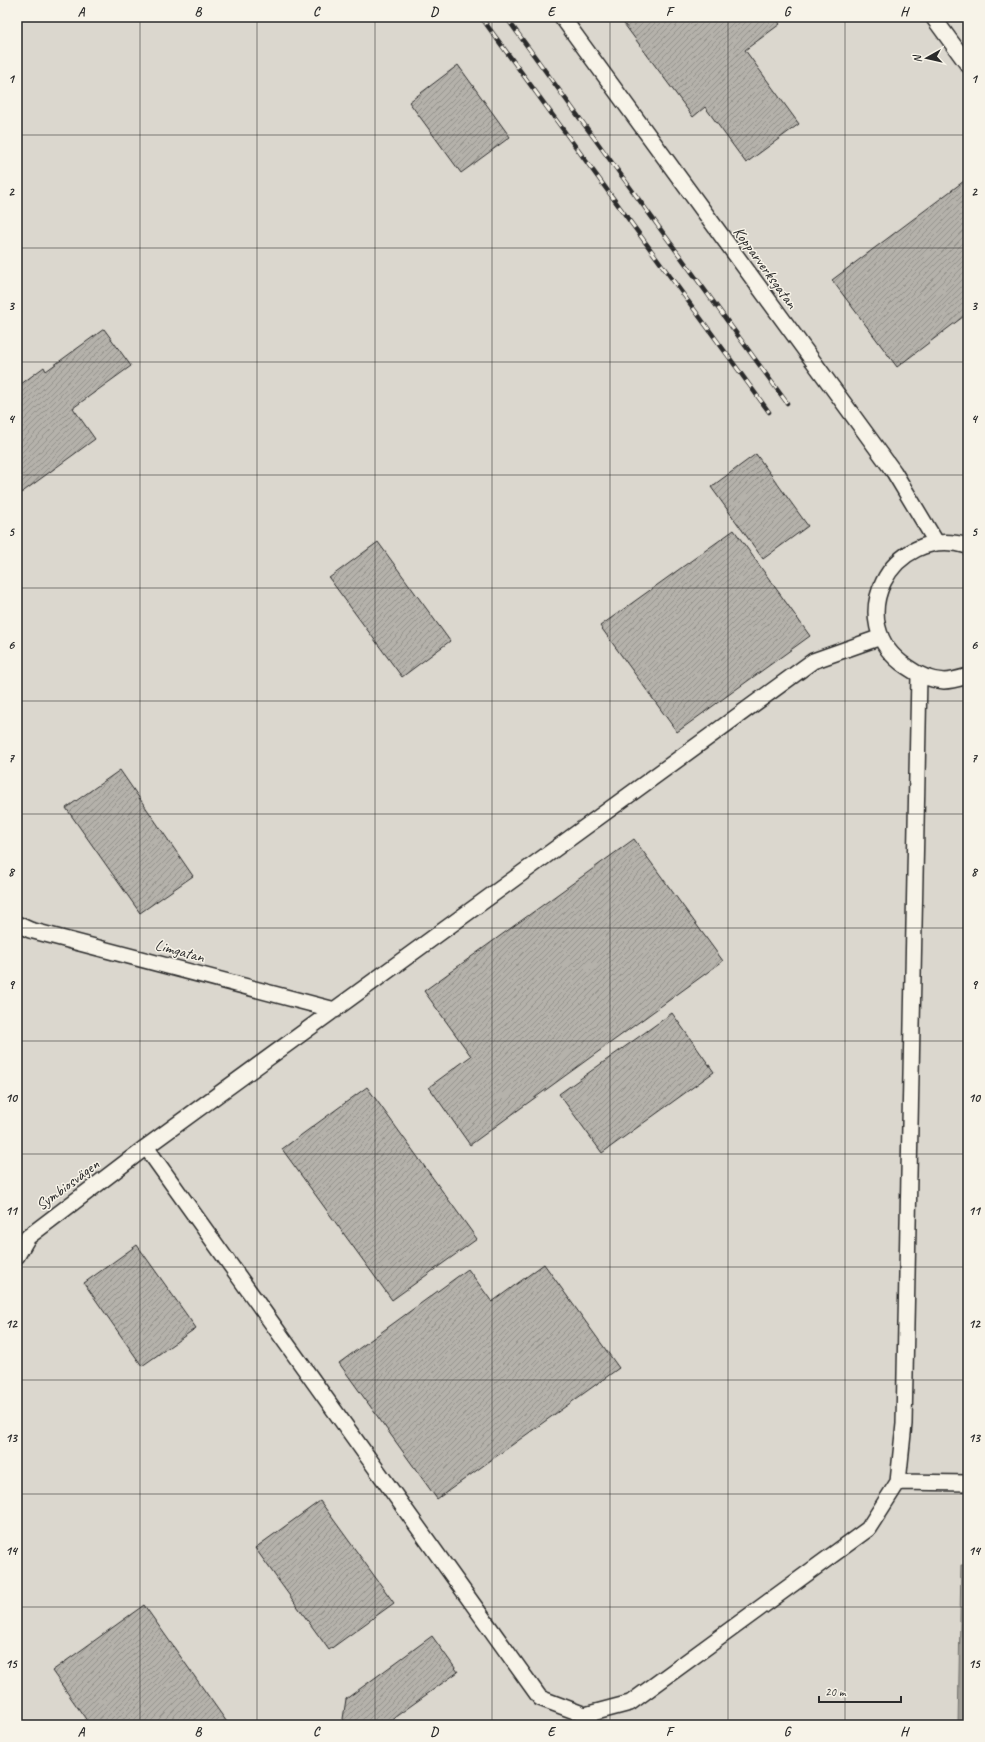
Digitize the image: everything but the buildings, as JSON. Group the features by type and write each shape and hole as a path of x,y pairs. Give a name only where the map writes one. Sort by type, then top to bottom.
{"lane":[{"name":"Kopparverksgatan","path":"562,17 894,472 936,542"},
{"path":"933,17 968,65"},
{"path":"968,546 955,542 936,542 916,548 899,560 885,576 877,596 876,616 881,637 896,660 919,676 944,681 968,676"},
{"name":"Symbiosvägen","path":"17,1256 28,1237 146,1147 813,661 881,637"},
{"path":"146,1147 540,1698 585,1715 630,1703 868,1529 898,1482 904,1424 919,676"},
{"name":"Limgatan","path":"17,924 30,930 335,1010"},
{"path":"898,1482 968,1483"}],"shaded area":[{"path":"17,17 968,17 968,1725 17,1725"}],"water":[{"path":"961,1565 968,1565 968,1725 958,1725"}],"railway":[{"path":"481,17 769,412"},
{"path":"506,17 787,403"}]}
